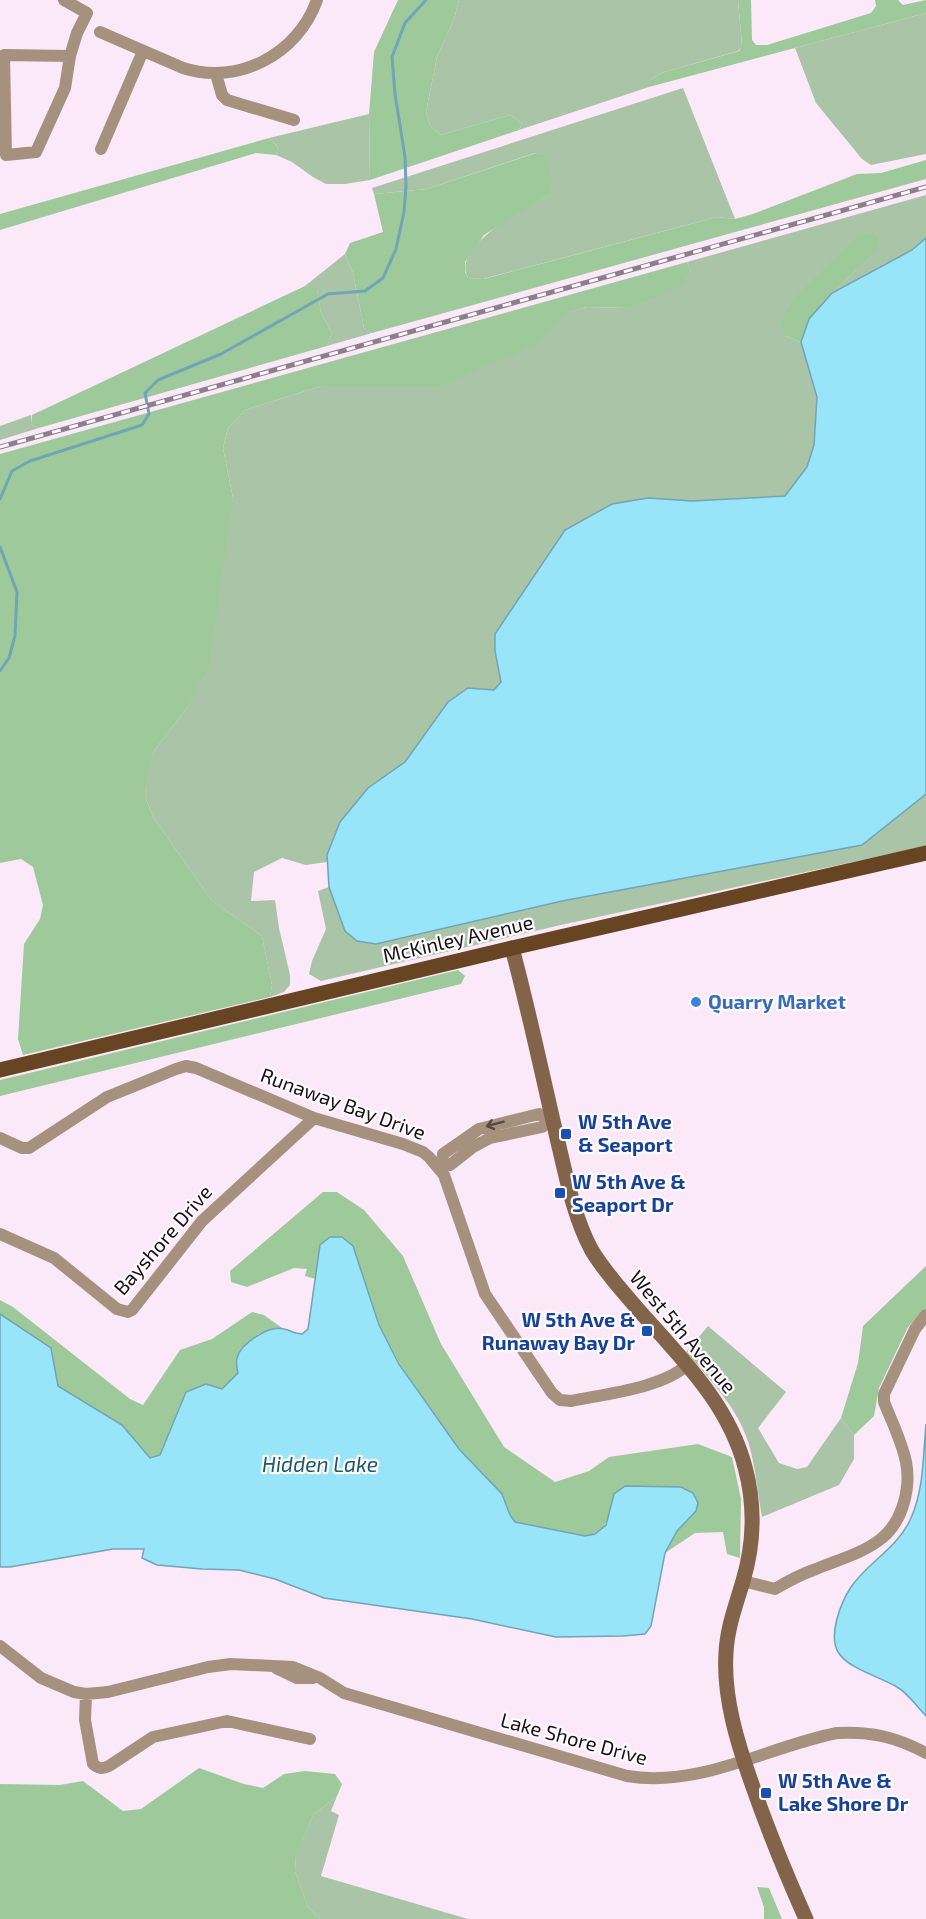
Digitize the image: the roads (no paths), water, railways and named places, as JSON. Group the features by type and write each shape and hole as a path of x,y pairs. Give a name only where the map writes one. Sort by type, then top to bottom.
{"main road":[{"name":"McKinley Avenue","path":"0,1070 926,853"},
{"name":"West 5th Avenue","path":"513,948 568,1187 591,1249 615,1283 700,1379 733,1431 745,1467 751,1503 752,1533 743,1581 731,1620 726,1654 732,1719 774,1848 806,1919"}],"street":[{"path":"64,0 87,13 77,33 70,56 65,88 36,152 6,155 4,55 70,56"},
{"path":"100,32 195,72 216,74 236,71 260,63 284,49 303,29 317,0"},
{"path":"101,149 143,51"},
{"path":"216,74 222,95 227,100 294,120"},
{"name":"Runaway Bay Drive","path":"0,1138 22,1148 29,1148 107,1096 186,1066 196,1068 314,1118 423,1152 440,1165 485,1294 552,1393 560,1400 571,1401 662,1381 687,1365"},
{"name":"Bayshore Drive","path":"0,1234 54,1258 117,1309 128,1312 132,1310 202,1221 314,1118"},
{"path":"440,1165 450,1165 473,1147 490,1138 542,1127 552,1118"},
{"path":"743,1581 775,1589 793,1579 867,1548 883,1537 892,1525 904,1503 908,1473 903,1452 884,1402 884,1394 915,1329 926,1316"},
{"name":"Lake Shore Drive","path":"0,1646 41,1678 57,1686 86,1694 108,1692 208,1667 231,1664 275,1668 297,1678 320,1678 353,1696 627,1776 676,1778 744,1761 825,1735 859,1731 891,1737 926,1753"},
{"path":"86,1694 85,1720 93,1764 98,1768 109,1766 153,1737 217,1722 237,1722 310,1739"}],"water":[{"path":"926,238 926,794 862,845 562,901 376,944 357,941 345,931 329,887 327,855 340,822 368,788 405,762 448,702 468,688 494,690 501,682 495,651 495,634 565,530 612,504 648,498 692,501 785,496 807,467 814,445 817,397 801,342 809,319 832,293 912,250"},
{"name":"Hidden Lake","path":"330,1237 342,1237 353,1246 379,1325 399,1364 459,1449 502,1494 515,1522 585,1536 595,1534 606,1525 614,1494 625,1486 681,1487 693,1493 698,1503 696,1511 677,1531 665,1553 651,1626 645,1634 556,1637 472,1619 324,1598 275,1579 239,1570 157,1565 142,1558 144,1549 113,1549 0,1567 0,1314 51,1348 58,1386 122,1425 150,1458 160,1455 186,1392 206,1384 222,1389 238,1373 237,1360 240,1352 256,1336 278,1328 302,1334 308,1329 320,1245"},
{"path":"926,1424 926,1716 901,1690 857,1668 843,1658 835,1645 834,1637 843,1601 851,1587 899,1538 911,1518 921,1484"}],"waterway":[{"path":"0,499 12,471 30,461 142,425 149,414 145,393 158,380 221,354 328,294 365,291 383,278 396,249 404,212 406,186 405,157 392,57 405,23 426,0"},
{"path":"0,547 17,592 15,636 9,658 0,671"}],"railway":[{"path":"0,447 926,187"}],"place":[{"name":"Quarry Market","path":"696,1002"},
{"name":"W 5th Ave & Seaport","path":"566,1134"},
{"name":"W 5th Ave & Seaport Dr","path":"560,1193"},
{"name":"W 5th Ave & Runaway Bay Dr","path":"647,1331"},
{"name":"W 5th Ave & Lake Shore Dr","path":"766,1793"}]}
